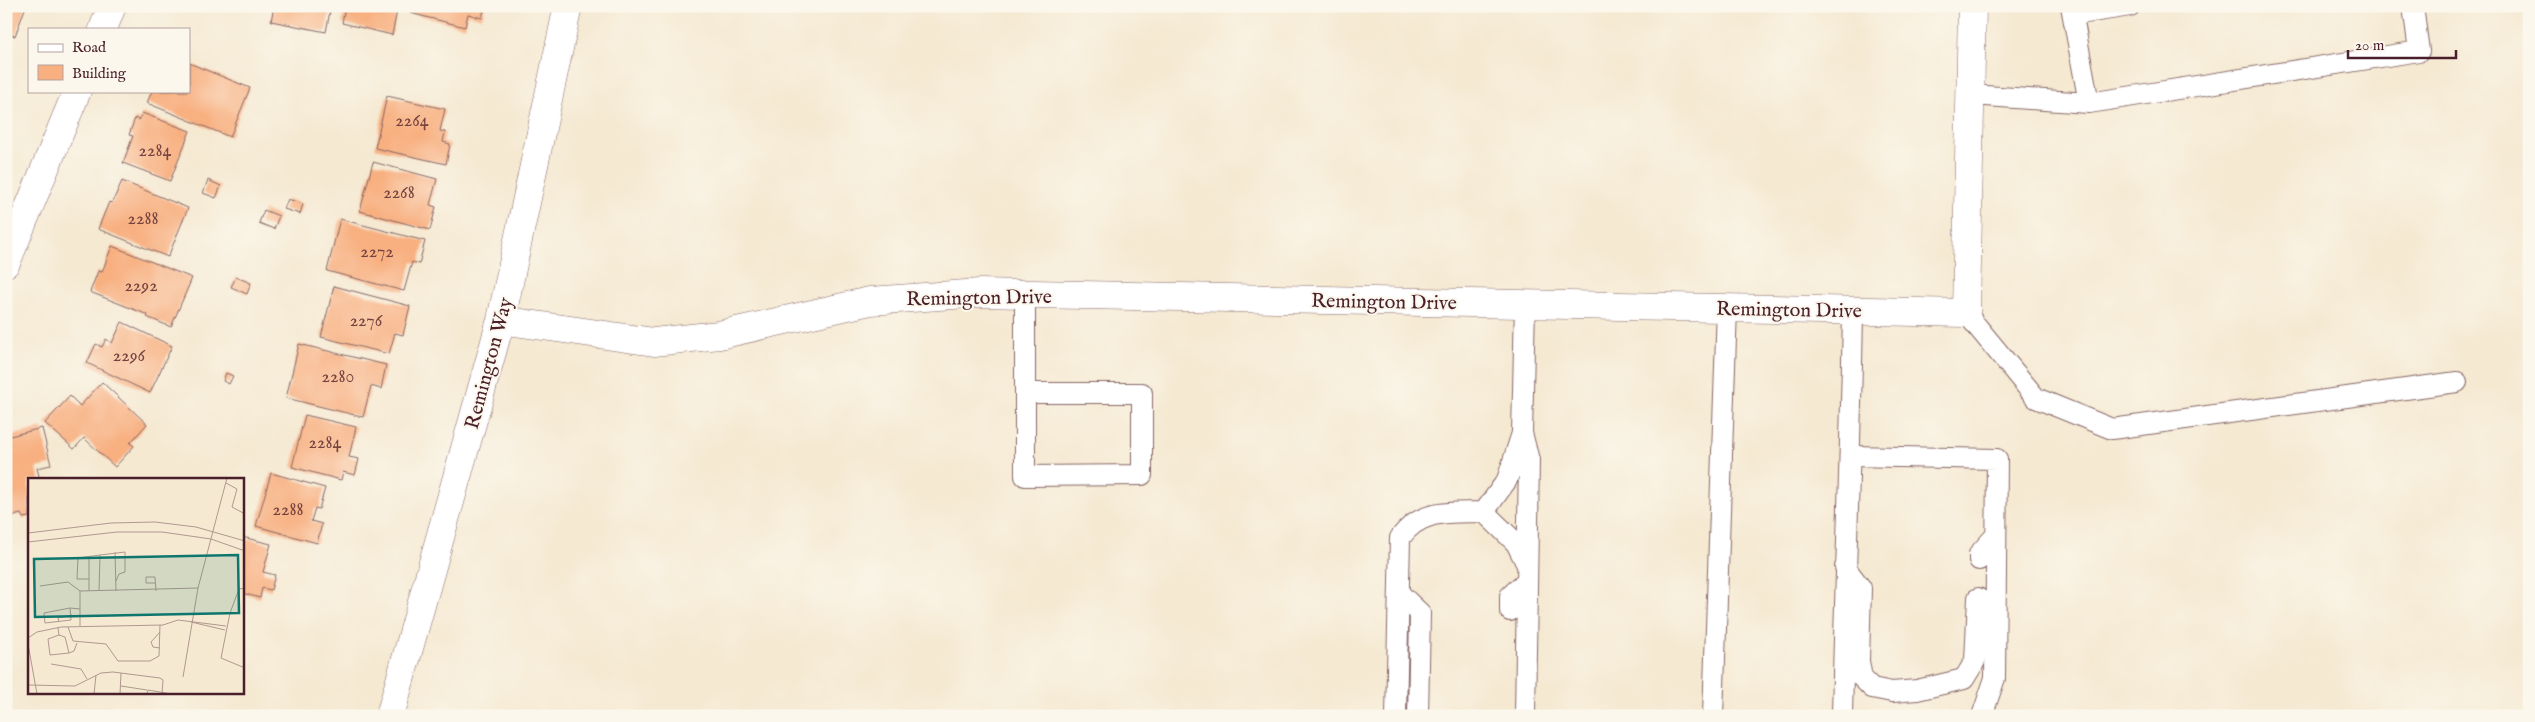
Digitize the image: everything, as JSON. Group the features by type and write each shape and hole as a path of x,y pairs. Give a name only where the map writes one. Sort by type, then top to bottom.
{"street":[{"path":"103,28 112,6"},
{"name":"Remington Way","path":"390,716 501,320 568,6"},
{"path":"1966,313 1972,6"},
{"path":"6,263 77,92"},
{"name":"Remington Drive","path":"501,320 654,342 719,335 870,301 980,293 1966,313"}],"lane":[{"path":"2089,103 2072,11 2130,6"},
{"path":"1971,95 2089,103 2419,51 2413,6"},
{"path":"1025,295 1025,476 1142,475 1142,393 1026,393"},
{"path":"1525,304 1522,433 1529,460 1525,716"},
{"path":"1713,716 1727,308"},
{"path":"1842,716 1851,456 1853,310"},
{"path":"1966,313 2036,398 2112,429 2457,382"},
{"path":"1484,512 1507,480 1522,433"},
{"path":"1851,456 1997,459 1995,678 1982,716"},
{"path":"1396,716 1400,538 1409,526 1422,517 1437,514 1484,512 1516,543 1527,574"},
{"path":"1979,560 1979,554 1996,536"},
{"path":"1846,567 1861,588 1859,661 1862,678 1872,688 1892,692 1917,690 1964,679 1976,661 1978,598"},
{"path":"1510,611 1510,596 1527,574"},
{"path":"1399,592 1420,613 1418,716"}],"building":[{"path":"6,6 26,6 15,36 6,33"},
{"path":"274,6 331,6 326,32 271,21"},
{"path":"345,6 398,6 392,35 342,23"},
{"path":"411,6 485,6 482,18 468,14 465,27 410,13"},
{"path":"190,63 250,88 230,137 147,103 152,92 190,92"},
{"path":"387,96 445,109 440,131 445,132 443,142 450,144 446,164 375,148"},
{"path":"142,113 190,131 170,181 123,163 133,136 129,135 135,118 139,120"},
{"path":"373,162 437,179 430,205 436,207 430,230 360,211"},
{"path":"208,180 221,186 216,198 203,193"},
{"path":"122,181 188,208 168,257 98,229 109,202 112,203"},
{"path":"288,199 303,204 300,214 284,209"},
{"path":"264,210 279,216 274,229 259,223"},
{"path":"340,219 425,241 419,264 412,262 404,291 327,271"},
{"path":"112,246 192,278 171,327 147,317 148,315 90,292 98,271 102,272"},
{"path":"236,277 251,283 247,294 231,287"},
{"path":"334,286 410,306 403,335 395,333 389,354 321,337"},
{"path":"122,322 172,346 150,393 87,363 96,344 102,347 106,339 112,343"},
{"path":"299,344 386,365 381,389 371,386 363,417 286,398"},
{"path":"226,373 233,376 229,384 223,381"},
{"path":"102,382 147,424 130,443 134,446 115,467 84,438 74,449 45,423 70,396 80,406"},
{"path":"305,415 356,427 349,457 359,459 355,475 343,472 341,480 292,467"},
{"path":"42,428 51,465 37,468 40,478 28,478 28,517 23,518 21,514 6,518 6,450 9,449 6,437"},
{"path":"271,473 325,488 319,509 315,508 311,521 322,524 317,543 256,526"},
{"path":"244,537 271,544 263,572 275,575 271,590 262,588 260,598 244,594"}]}
